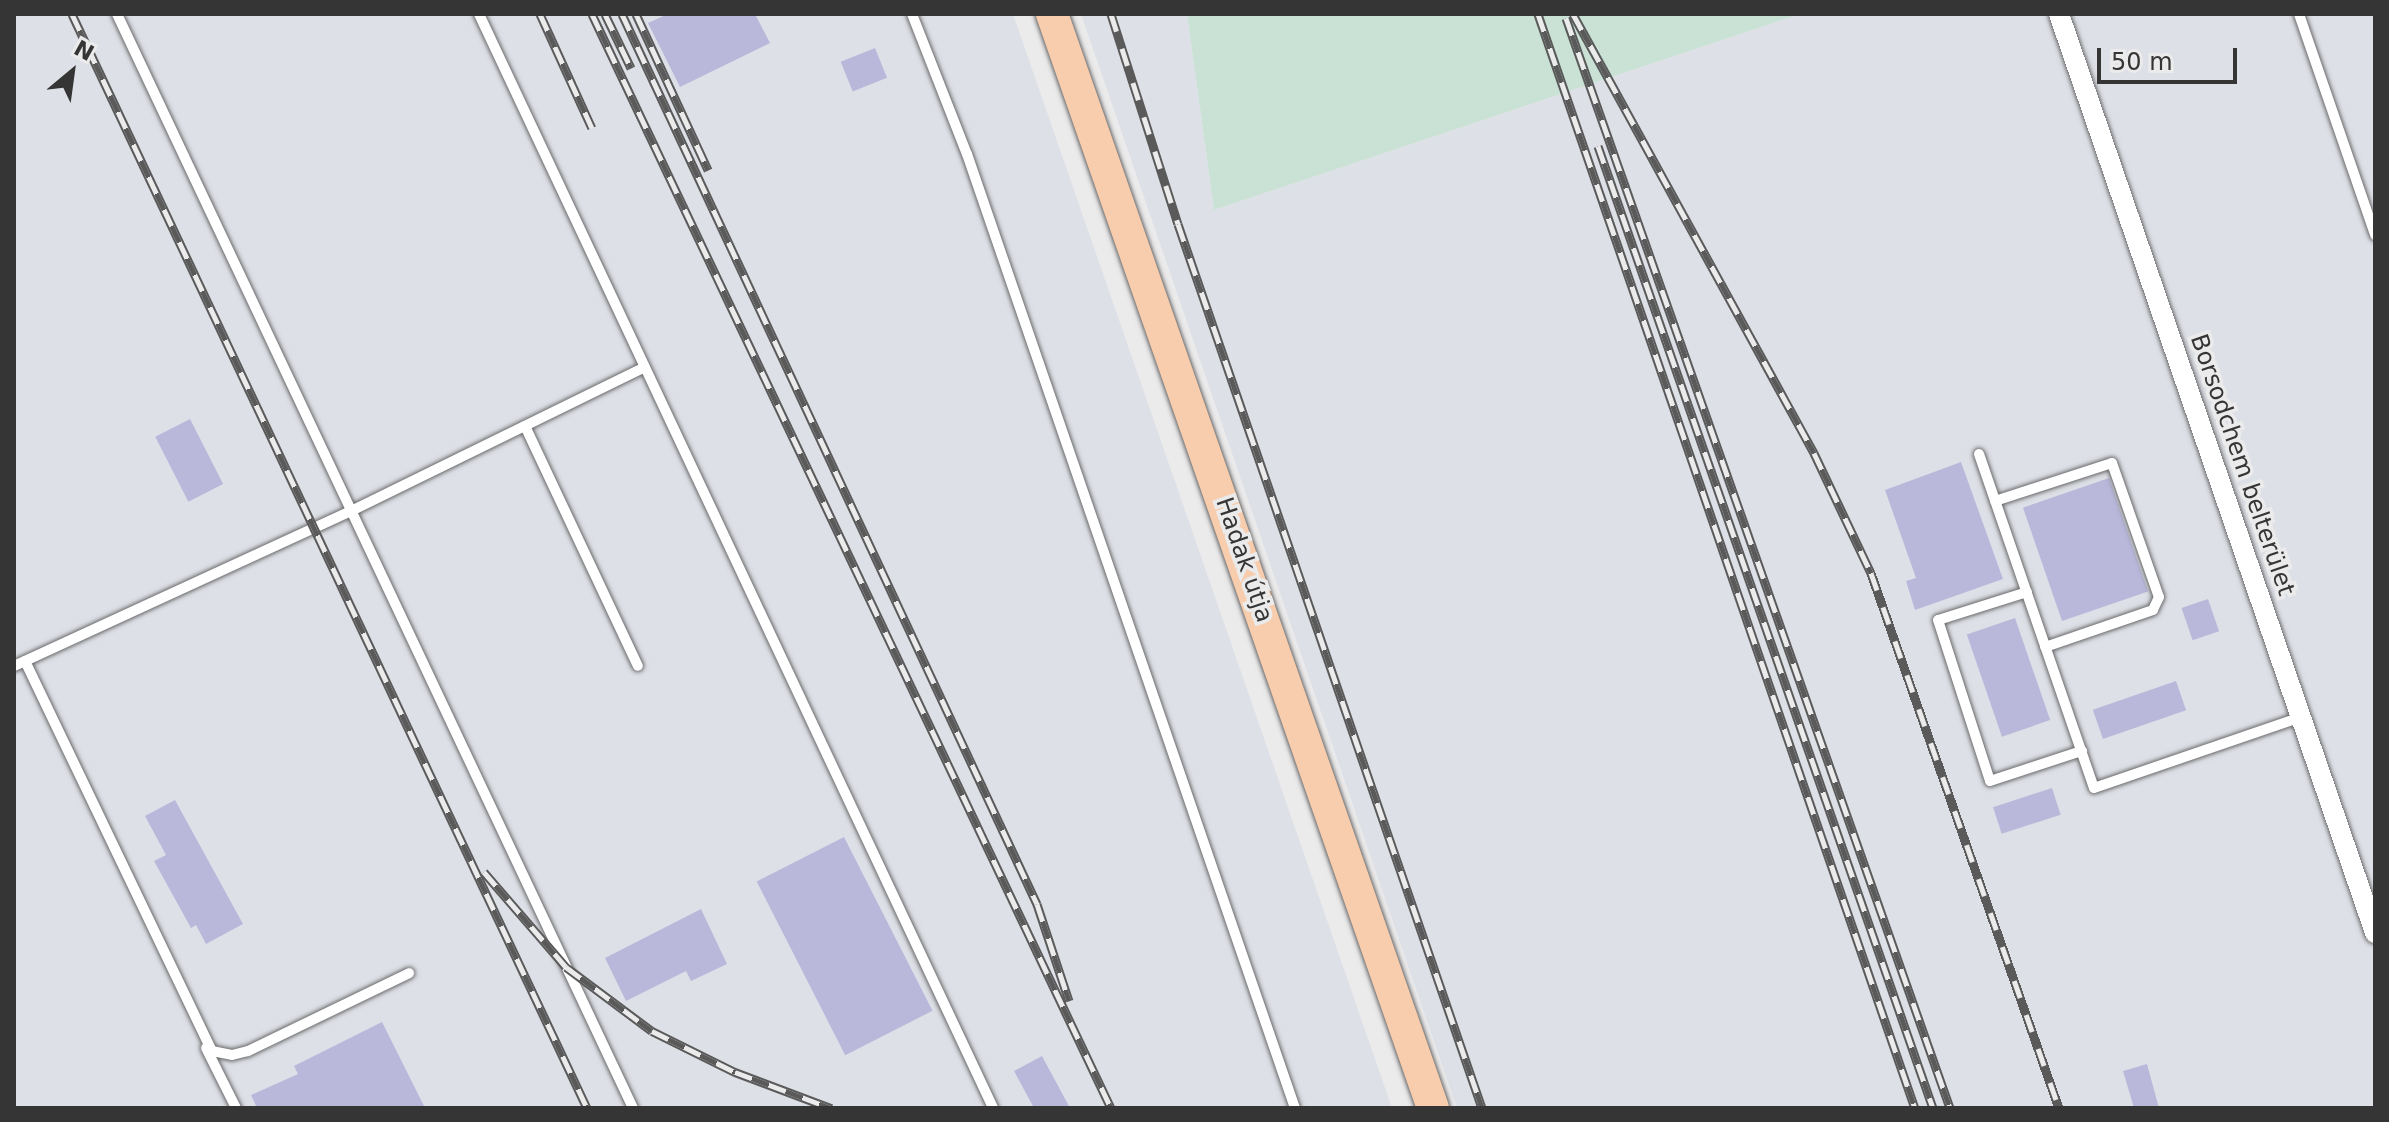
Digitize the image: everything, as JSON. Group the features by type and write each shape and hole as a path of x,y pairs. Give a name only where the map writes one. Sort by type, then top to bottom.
{"main road":[{"name":"Hadak útja","path":"1052,14 1433,1108"}],"street":[{"name":"Borsodchem belterület","path":"2059,14 2375,933"}],"lane":[{"path":"117,14 633,1108"},
{"path":"479,14 993,1108"},
{"path":"912,14 962,140 1295,1108"},
{"path":"2299,14 2375,235"},
{"path":"14,666 351,511 645,367"},
{"path":"525,426 638,666"},
{"path":"1979,454 2094,788 2301,717"},
{"path":"1995,501 2112,463 2159,597 2153,610 2045,647"},
{"path":"2027,592 1938,620 1990,781 2082,751"},
{"path":"25,661 236,1108"},
{"path":"204,1042 222,1054 248,1051 409,973"}],"shaded area":[{"path":"14,14 1013,14 1392,1108 14,1108"},
{"path":"1081,14 1187,14 1214,210 1800,14 2375,14 2375,1108 1457,1108"}],"green space":[{"path":"1187,14 1800,14 1214,210"}],"building":[{"path":"668,14 755,14 770,43 680,87 648,23"},
{"path":"875,48 887,78 853,92 841,62"},
{"path":"190,419 223,484 188,502 155,437"},
{"path":"1961,462 2003,579 1915,610 1906,581 1916,578 1885,490"},
{"path":"2109,478 2148,591 2062,621 2023,508"},
{"path":"2208,599 2219,631 2193,640 2182,608"},
{"path":"2015,618 2050,720 2002,737 1967,635"},
{"path":"2176,681 2186,710 2103,739 2093,710"},
{"path":"2052,788 2061,815 2002,834 1993,807"},
{"path":"175,800 243,924 206,944 196,925 191,928 154,861 166,855 145,816"},
{"path":"844,837 933,1011 845,1055 757,881"},
{"path":"701,909 727,964 691,981 686,971 626,1001 605,958"},
{"path":"382,1022 425,1108 257,1108 251,1095 298,1074 294,1066"},
{"path":"1042,1056 1070,1108 1034,1108 1014,1071"},
{"path":"2147,1064 2159,1108 2134,1108 2123,1071"}],"railway":[{"path":"72,14 587,1108"},
{"path":"540,14 592,128"},
{"path":"592,14 1111,1108"},
{"path":"605,14 631,68"},
{"path":"622,14 1037,904 1069,1001"},
{"path":"636,14 708,170"},
{"path":"1111,14 1178,224 1482,1108"},
{"path":"1538,14 1915,1108"},
{"path":"1573,14 1814,453 1871,573 2059,1108"},
{"path":"1566,18 1950,1108"},
{"path":"1598,146 1933,1108"},
{"path":"484,872 566,967 652,1031 735,1072 831,1108"}]}
